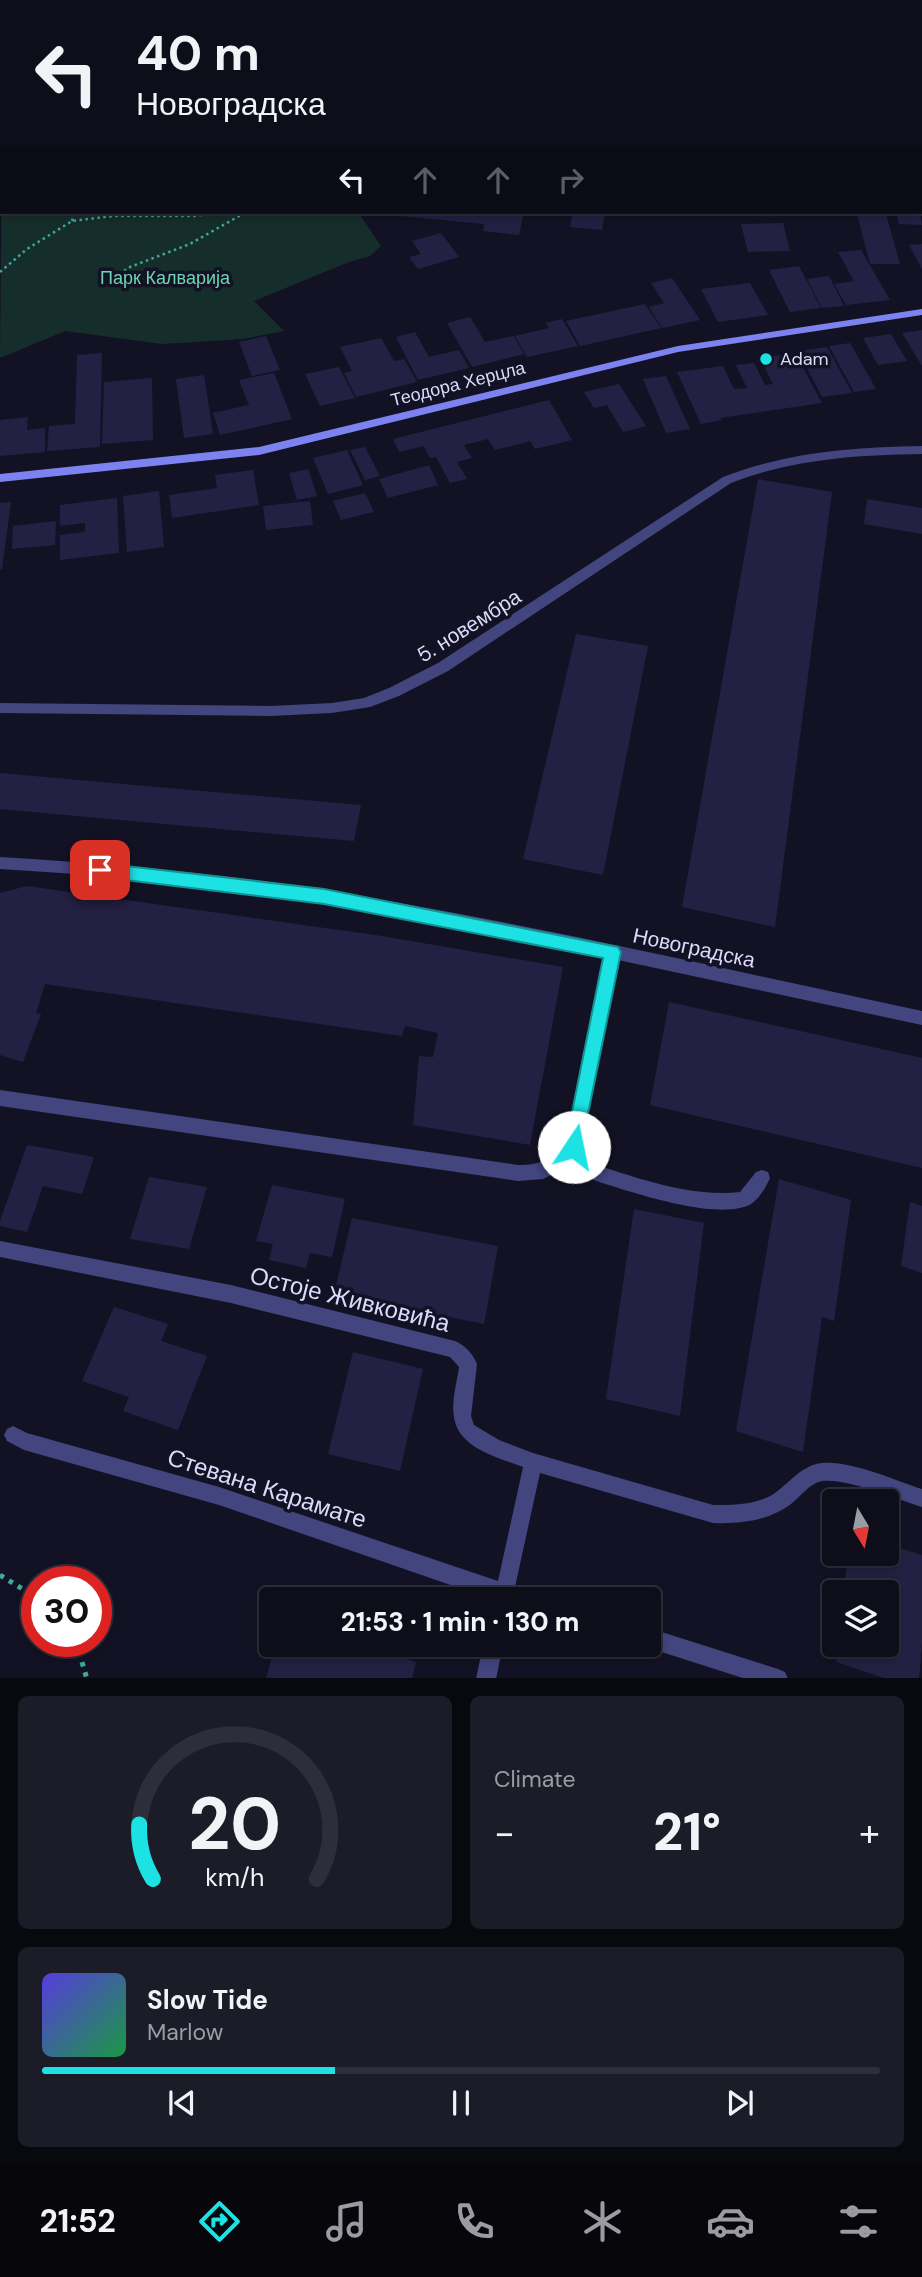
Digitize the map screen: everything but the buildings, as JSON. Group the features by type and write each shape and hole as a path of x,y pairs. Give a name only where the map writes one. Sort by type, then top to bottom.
{"main road":[{"name":"Теодора Херцла","path":"0,478 259,451 678,349 922,312"}],"street":[{"name":"5. новембра","path":"0,708 271,711 365,703 394,692 443,667 727,480 754,468 798,458 840,452 922,450"},
{"name":"Новоградска","path":"0,863 145,874 324,897 612,952 922,1018"},
{"path":"0,1098 518,1173 542,1173 561,1162 574,1147 612,952"},
{"path":"561,1162 688,1198 740,1201 751,1196 762,1178"},
{"name":"Остоје Живковића","path":"0,1249 231,1294 455,1350 468,1364 461,1407 463,1424 467,1431 494,1447 533,1462 713,1514 735,1515 772,1506 806,1477 820,1472 839,1474 922,1498"},
{"name":"Стевана Карамате","path":"13,1436 219,1496 478,1587"},
{"path":"506,1587 533,1462"},
{"path":"661,1642 778,1678"},
{"path":"486,1678 490,1657"}],"path":[{"path":"72,221 74,214"},
{"path":"0,272 27,249 72,221 113,216 208,214"},
{"path":"104,284 130,267 190,244 242,214"},
{"path":"0,1575 21,1588"},
{"path":"81,1657 87,1678"}],"green space":[{"name":"Парк Калварија","path":"1,214 359,214 381,246 370,256 254,301 284,331 243,339 162,344 65,331 0,358"}],"place":[{"name":"Adam","path":"766,359"}],"route":[{"path":"100,870 324,897 612,952 574,1147"}]}
